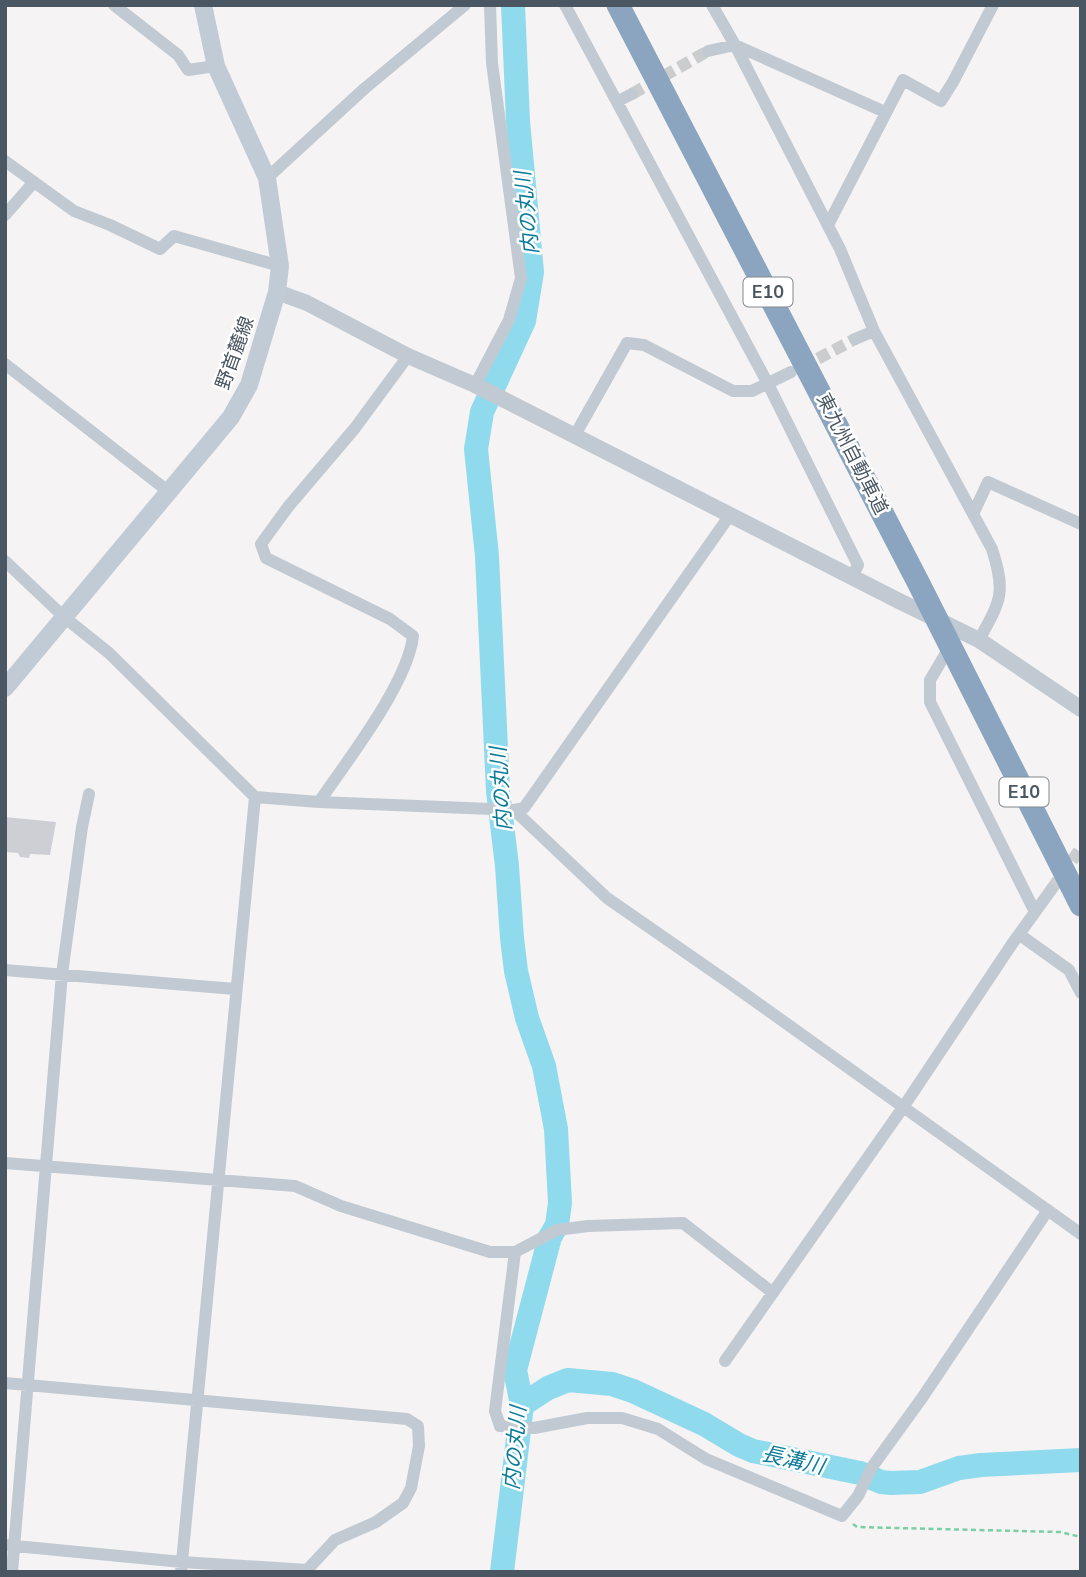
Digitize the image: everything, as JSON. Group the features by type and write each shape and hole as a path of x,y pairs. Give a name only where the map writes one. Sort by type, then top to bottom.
{"highway":[{"name":"東九州自動車道","path":"618,5 1081,880"},
{"name":"東九州自動車道","path":"633,5 737,197 874,464 922,576"},
{"name":"東九州自動車道","path":"972,675 1081,905"}],"main road":[{"name":"野首麓線","path":"5,688 231,417 250,385 276,292 280,266 267,178 216,66 203,5"}],"street":[{"path":"114,5 178,55 188,70 216,66"},
{"path":"267,178 364,89 465,5"},
{"path":"475,385 509,320 522,278 492,63 490,5"},
{"path":"565,5 768,384 858,565 853,575"},
{"path":"712,5 828,225 874,331 992,549 1000,576 1000,593 995,611 979,640"},
{"path":"828,225 904,80 941,102 993,5"},
{"path":"708,51 735,45 885,112"},
{"path":"618,101 632,94"},
{"path":"5,162 74,211 160,249 174,236 280,266"},
{"path":"5,215 33,183"},
{"path":"276,292 307,303 408,356 475,385 853,575 899,601 960,629 1081,709"},
{"path":"855,340 874,331"},
{"path":"575,435 627,343 644,345 733,391 752,391 791,373"},
{"path":"319,802 388,700 411,651 413,636 390,619 265,558 261,544 288,507 355,428 408,356"},
{"path":"5,364 169,492"},
{"path":"974,512 988,482 1081,524"},
{"path":"5,561 64,617 109,653 255,797 513,810 524,808 730,515"},
{"path":"960,629 930,680 930,702 1035,912"},
{"path":"12,1572 10,1545 29,1385 62,974 89,794"},
{"path":"182,1567 255,797"},
{"path":"513,810 607,898 1081,1234"},
{"path":"725,1361 1051,890"},
{"path":"1020,935 1069,970 1081,993"},
{"path":"5,970 235,989"},
{"path":"5,1163 295,1186 341,1206 490,1252 514,1252 557,1230 588,1226 683,1223 773,1293"},
{"path":"514,1252 495,1411 500,1426 534,1428 587,1418 622,1418 658,1429 705,1459 842,1516 858,1496 872,1467 922,1398 1048,1210"},
{"path":"5,1383 407,1419 418,1426 419,1446 411,1488 403,1503 376,1522 335,1540 307,1570 182,1567 10,1545"}],"path":[{"path":"842,1516 857,1527 1060,1532 1081,1537"}],"building":[{"path":"5,817 56,822 50,855 30,854 29,858 20,857 18,853 5,852"}],"waterway":[{"name":"内の丸川","path":"502,1572 522,1405 515,1370 550,1237 557,1225 560,1203 556,1129 544,1066 527,1018 516,971 512,938 498,791 487,556 476,449 482,412 524,321 532,272 518,121 513,5"},
{"name":"長溝川","path":"522,1405 548,1388 568,1380 612,1384 704,1424 753,1451 860,1473 881,1482 891,1483 920,1482 959,1468 981,1465 1081,1460"}],"tunnel":[{"path":"632,94 708,51"},
{"path":"802,367 855,339"},
{"path":"1051,890 1081,848"}]}
